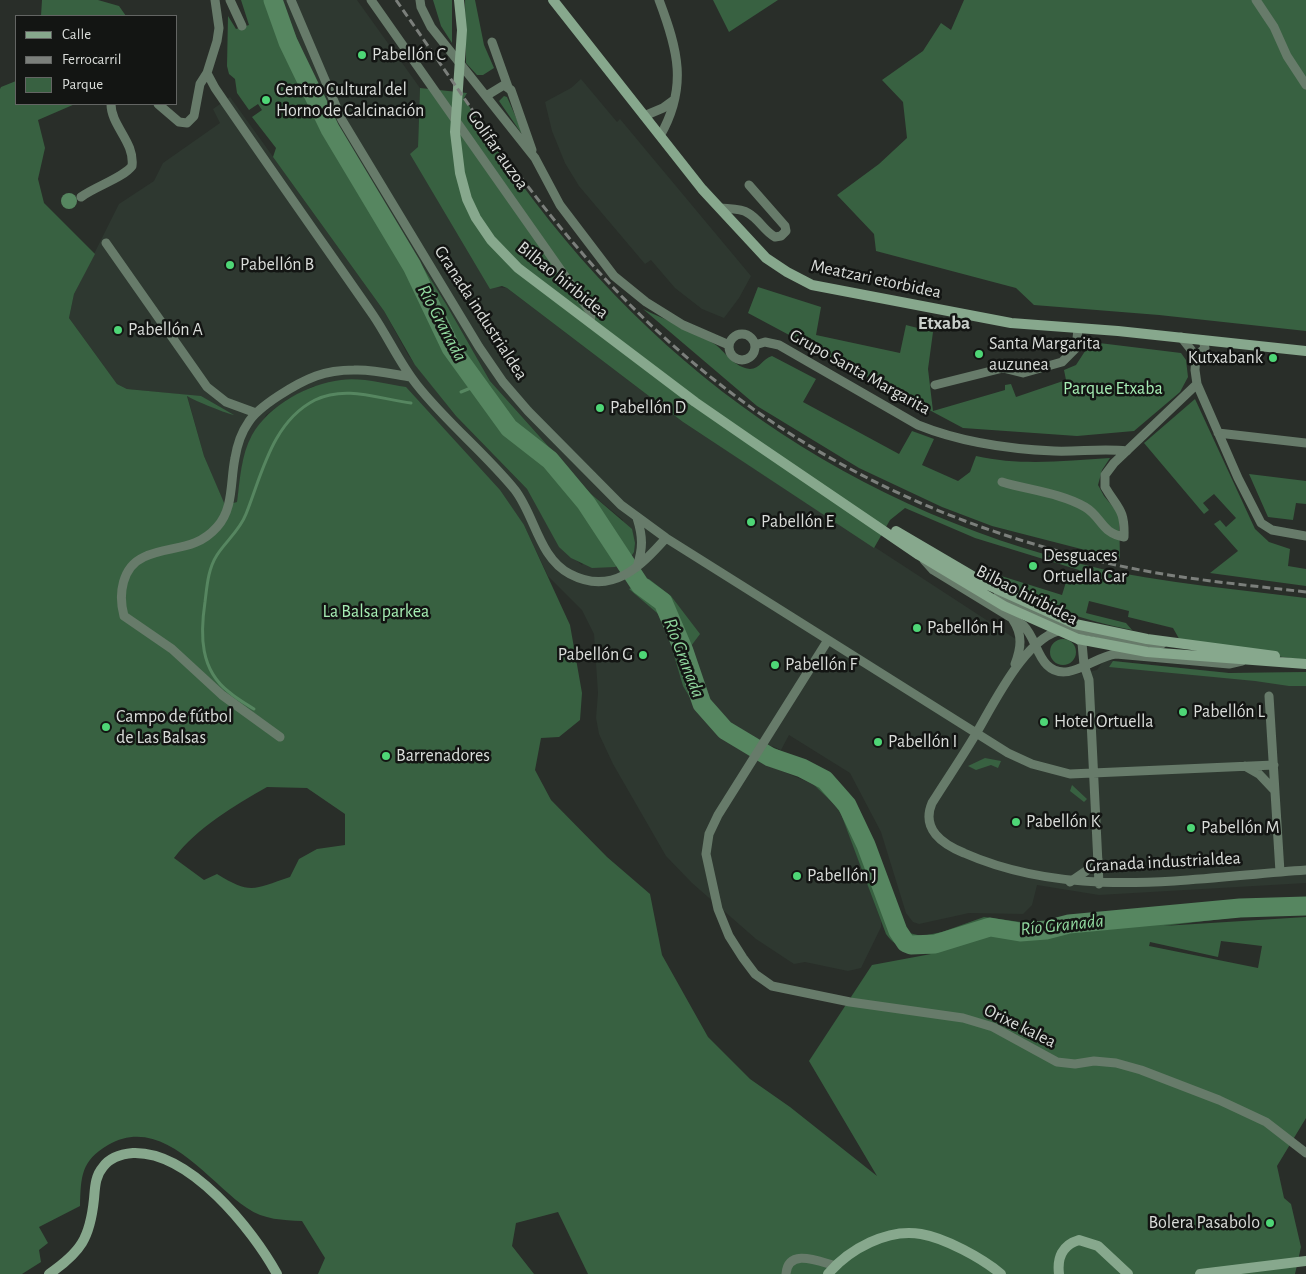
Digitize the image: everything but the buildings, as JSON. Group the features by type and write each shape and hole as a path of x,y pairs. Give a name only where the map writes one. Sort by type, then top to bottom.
{"street":[{"path":"159,105 179,122 187,123 194,116 200,84 207,73 220,28 215,0"},
{"path":"230,0 242,26"},
{"name":"Granada industrialdea","path":"291,0 342,120 484,354 503,382 528,411 620,506 666,538 976,733 1008,753 1032,764 1070,774 1274,765"},
{"name":"Golifar auzoa","path":"371,0 558,265 591,314 590,322"},
{"path":"420,0 420,7 431,27 535,158"},
{"name":"Bilbao hiribidea","path":"460,0 462,30 455,132 460,174 466,199 476,218 492,240 518,268 695,402 919,554 1004,606 1058,632 1078,639 1147,652 1244,661 1306,662"},
{"name":"Meatzari etorbidea","path":"553,0 702,189 766,258 812,285 1011,324 1181,337 1306,351"},
{"path":"658,0 669,25 676,52 678,85 672,114 660,136"},
{"path":"1256,0 1274,27 1287,56 1306,85"},
{"path":"492,42 535,158 560,205 614,276 646,302 683,325 729,345"},
{"path":"207,73 215,88 382,329 410,376 516,492 536,531 557,564 569,574 586,581 603,582 618,580 637,567 666,538"},
{"path":"486,96 501,86 508,87"},
{"path":"644,116 663,108 674,100"},
{"path":"81,198 95,187 126,173 132,166 131,149 111,111 111,105"},
{"path":"720,208 743,210 749,213 770,235 775,237 782,236 786,231 785,226 750,185"},
{"path":"106,243 207,387 226,402 256,413"},
{"name":"Grupo Santa Margarita","path":"935,385 1004,368 1023,374 1062,362 1076,348 1078,329"},
{"path":"740,334 751,338 755,345 753,355 742,360 731,354 729,345 733,338 740,334"},
{"path":"1181,337 1196,353"},
{"path":"1200,339 1194,342 1197,384 1218,433 1261,522 1272,530 1306,536"},
{"name":"Grupo Santa Margarita","path":"755,345 765,342 779,345 918,425 935,432 999,446 1027,449 1127,451"},
{"path":"1196,353 1221,342"},
{"path":"280,737 222,695 172,649 128,620 124,616 121,606 122,582 132,565 145,557 177,550 199,541 216,528 226,514 229,504 235,458 241,435 256,413 296,386 316,376 354,370 410,376"},
{"path":"1002,482 1084,506 1097,517 1104,528 1124,537 1124,522 1121,508 1109,495 1104,481 1110,468 1191,393 1197,384"},
{"path":"1218,433 1306,443"},
{"name":"Bilbao hiribidea","path":"795,470 988,585 1075,624 1173,643 1306,662"},
{"path":"637,518 643,534 643,548 637,567"},
{"path":"919,554 932,570 1010,616 1027,630 1037,645 1043,660 1054,670 1069,672 1107,655 1229,664 1244,661"},
{"path":"988,585 997,594 1070,630 1149,645 1173,643"},
{"path":"1010,616 1018,629 1021,642 1020,653 1012,674"},
{"path":"1012,674 1047,636 1070,630"},
{"path":"1070,630 1078,639 1083,649 1084,665 1089,680 1099,884"},
{"name":"Orixe kalea","path":"828,640 754,761 718,815 709,834 706,854 718,909 729,936 755,974 772,986 850,1002 963,1018 993,1027 1058,1062 1075,1064 1094,1061 1116,1063 1141,1070 1219,1100 1266,1122 1306,1153"},
{"path":"1089,680 1094,667 1107,655"},
{"name":"Granada industrialdea","path":"1012,674 929,811 931,828 944,845 991,865 1070,882 1099,884 1306,870"},
{"path":"1269,696 1280,872"},
{"path":"1245,766 1259,774 1275,792"},
{"path":"1070,882 1086,871 1098,859"},
{"path":"49,1274 70,1259 87,1236 92,1221 96,1182 101,1168 113,1158 140,1153 180,1167 200,1182 238,1219 257,1241 277,1274"},
{"path":"786,1274 789,1263 794,1259 803,1258 832,1270 853,1252 874,1241 911,1233 921,1234 944,1242 985,1262 1000,1274"},
{"path":"1059,1272 1060,1256 1063,1250 1067,1245 1079,1240 1098,1246 1128,1274"},
{"path":"1200,1274 1306,1261"}],"shaded area":[{"path":"280,0 357,0 420,88 418,147 496,287 507,288 683,422 1036,653 1054,674 1064,677 1097,670 1104,660 1229,673 1306,672 1306,883 1099,895 1037,885 1032,905 1023,914 969,913 919,924 913,922 906,913 881,832 850,773 789,735 781,750 772,746 762,763 813,784 834,804 841,814 881,921 881,927 861,968 848,971 805,962 794,964 756,939 692,883 666,856 613,764 599,734 596,718 598,693 594,634 582,610 548,576 524,525 314,386 288,399 266,415 243,462 237,502 225,506 204,456 187,395 127,389 117,384 69,318 74,294 119,204 154,181 163,163 220,123 213,109 230,97 384,311 408,355 456,416 527,489 560,547 582,565 623,520 590,493 490,381 446,304 335,125"},
{"path":"581,79 617,122 620,119 751,276 739,298 724,318 702,309 675,288 651,260 645,264 579,186 565,163 552,131 545,102 571,88"},
{"path":"69,193 77,201 69,209 61,201"}],"green space":[{"path":"42,0 98,0 119,6 125,15 41,15"},
{"path":"241,0 280,0 335,125 446,304 490,381 590,493 632,529 635,543 634,552 630,558 615,567 592,568 571,558 559,547 527,489 456,416 415,365 384,311 273,157 276,148 252,117 262,110 258,104 249,110 237,93 235,79 229,74 227,66 228,16 236,29 249,25"},
{"path":"433,0 452,0 452,43 441,26"},
{"path":"465,0 475,0 484,45 494,68 483,75 477,75 466,63"},
{"path":"713,0 778,0 729,32"},
{"path":"964,0 1306,0 1306,331 1159,315 1034,305 1016,288 876,251 874,234 837,195 879,164 907,138 903,102 882,80 923,51 941,23 951,30"},
{"name":"La Balsa parkea","path":"15,81 15,105 73,105 38,120 45,148 38,179 44,203 95,254 74,294 69,318 117,384 127,389 201,396 234,415 187,396 204,456 225,505 237,502 245,451 252,435 268,414 303,391 328,382 349,379 406,387 500,490 524,525 570,625 582,693 580,720 559,737 541,738 535,770 551,800 607,857 650,894 662,955 708,1037 750,1079 790,1107 877,1176 809,1061 872,965 931,954 900,947 886,934 841,814 834,804 813,784 731,741 698,711 683,686 663,618 629,589 649,579 671,596 700,634 691,646 708,704 735,730 826,772 852,798 866,826 899,922 905,932 922,936 942,932 984,917 1028,923 1153,910 1306,905 1306,909 1163,926 1306,917 1306,1118 1277,1166 1284,1198 1291,1204 1301,1247 1295,1274 588,1274 558,1212 516,1223 512,1246 534,1274 318,1274 325,1258 302,1221 274,1219 253,1212 232,1197 184,1155 166,1144 147,1138 128,1137 108,1145 92,1157 84,1170 82,1178 80,1206 39,1227 48,1243 39,1250 41,1262 22,1274 0,1274 0,89","holes":["267,787 307,788 345,814 345,845 317,849 299,859 290,877 260,887 246,887 228,881 217,874 204,880 174,858 205,827 230,809","1221,941 1262,946 1258,968 1149,946 1150,942 1218,957"]},
{"path":"420,88 467,93 464,98 520,182 581,259 649,329 722,391 801,446 886,493 977,532 1073,562 1160,580 1306,598 1306,660 1182,644 1173,628 1128,617 1129,611 1089,601 1086,613 1126,623 1132,630 1062,611 995,580 998,575 1062,595 1066,582 1075,585 1079,570 975,538 905,508 890,520 874,548 683,422 507,288 502,286 490,289 410,154 418,147"},
{"path":"504,96 507,97 526,140 499,101"},
{"name":"Parque Etxaba","path":"758,287 821,307 816,335 900,353 906,325 933,332 928,369 933,411 1005,390 1005,385 1011,384 1016,397 1066,380 1064,370 1076,365 1091,342 1181,353 1186,360 1188,377 1180,392 1134,431 1077,436 963,428 748,313"},
{"path":"643,309 708,340 739,366 753,369 772,356 816,379 803,402 899,454 912,431 934,439 922,465 958,481 970,472 976,456 1026,462 1110,458 1102,470 1098,485 1104,496 1119,514 1120,559 992,526 942,507 859,468 757,406"},
{"path":"1195,399 1255,529 1269,542 1290,549 1288,566 1306,569 1306,586 1210,573 1238,551 1214,524 1220,520 1226,527 1236,518 1214,494 1203,503 1209,510 1204,514 1144,443"},
{"path":"1249,474 1306,481 1306,504 1296,503 1293,520 1268,517"},
{"path":"1063,639 1072,643 1076,652 1072,661 1063,665 1054,661 1050,652 1054,643"},
{"path":"1113,661 1229,673 1306,672 1306,686 1289,686 1109,667"},
{"path":"985,758 1001,761 998,768 991,765 976,770 968,766"},
{"path":"1072,785 1087,799 1084,802 1070,791"}],"waterway":[{"name":"Río Granada","path":"273,0 288,42 330,129 412,266 451,348 509,428 550,460 586,503 640,585 663,602 684,651 702,704 725,730 770,757 802,768 825,780 847,805 866,845 898,931 906,943 911,945 935,944 990,927 1020,932 1046,930 1069,924 1240,908 1306,906"},
{"path":"461,392 478,385"},
{"path":"254,709 229,692 212,673 204,651 203,614 207,584 212,566 217,555 243,520 270,450 288,421 315,400 327,396 351,393 411,403"}],"railway":[{"path":"396,0 509,161 582,253 636,310 693,362 753,409 817,450 884,486 954,517 1027,542 1128,568 1204,580 1306,592"}],"place":[{"name":"Pabellón C","path":"362,55"},
{"name":"Centro Cultural del Horno de Calcinación","path":"266,100"},
{"name":"Pabellón B","path":"230,265"},
{"name":"Pabellón A","path":"118,330"},
{"name":"Santa Margarita auzunea","path":"979,354"},
{"name":"Kutxabank","path":"1273,358"},
{"name":"Pabellón D","path":"600,408"},
{"name":"Pabellón E","path":"751,522"},
{"name":"Desguaces Ortuella Car","path":"1033,566"},
{"name":"Pabellón H","path":"917,628"},
{"name":"Pabellón G","path":"643,655"},
{"name":"Pabellón F","path":"775,665"},
{"name":"Pabellón L","path":"1183,712"},
{"name":"Hotel Ortuella","path":"1044,722"},
{"name":"Campo de fútbol de Las Balsas","path":"106,727"},
{"name":"Pabellón I","path":"878,742"},
{"name":"Barrenadores","path":"386,756"},
{"name":"Pabellón K","path":"1016,822"},
{"name":"Pabellón M","path":"1191,828"},
{"name":"Pabellón J","path":"797,876"},
{"name":"Bolera Pasabolo","path":"1270,1223"}],"district":[{"name":"Etxaba","path":"944,323"}]}
